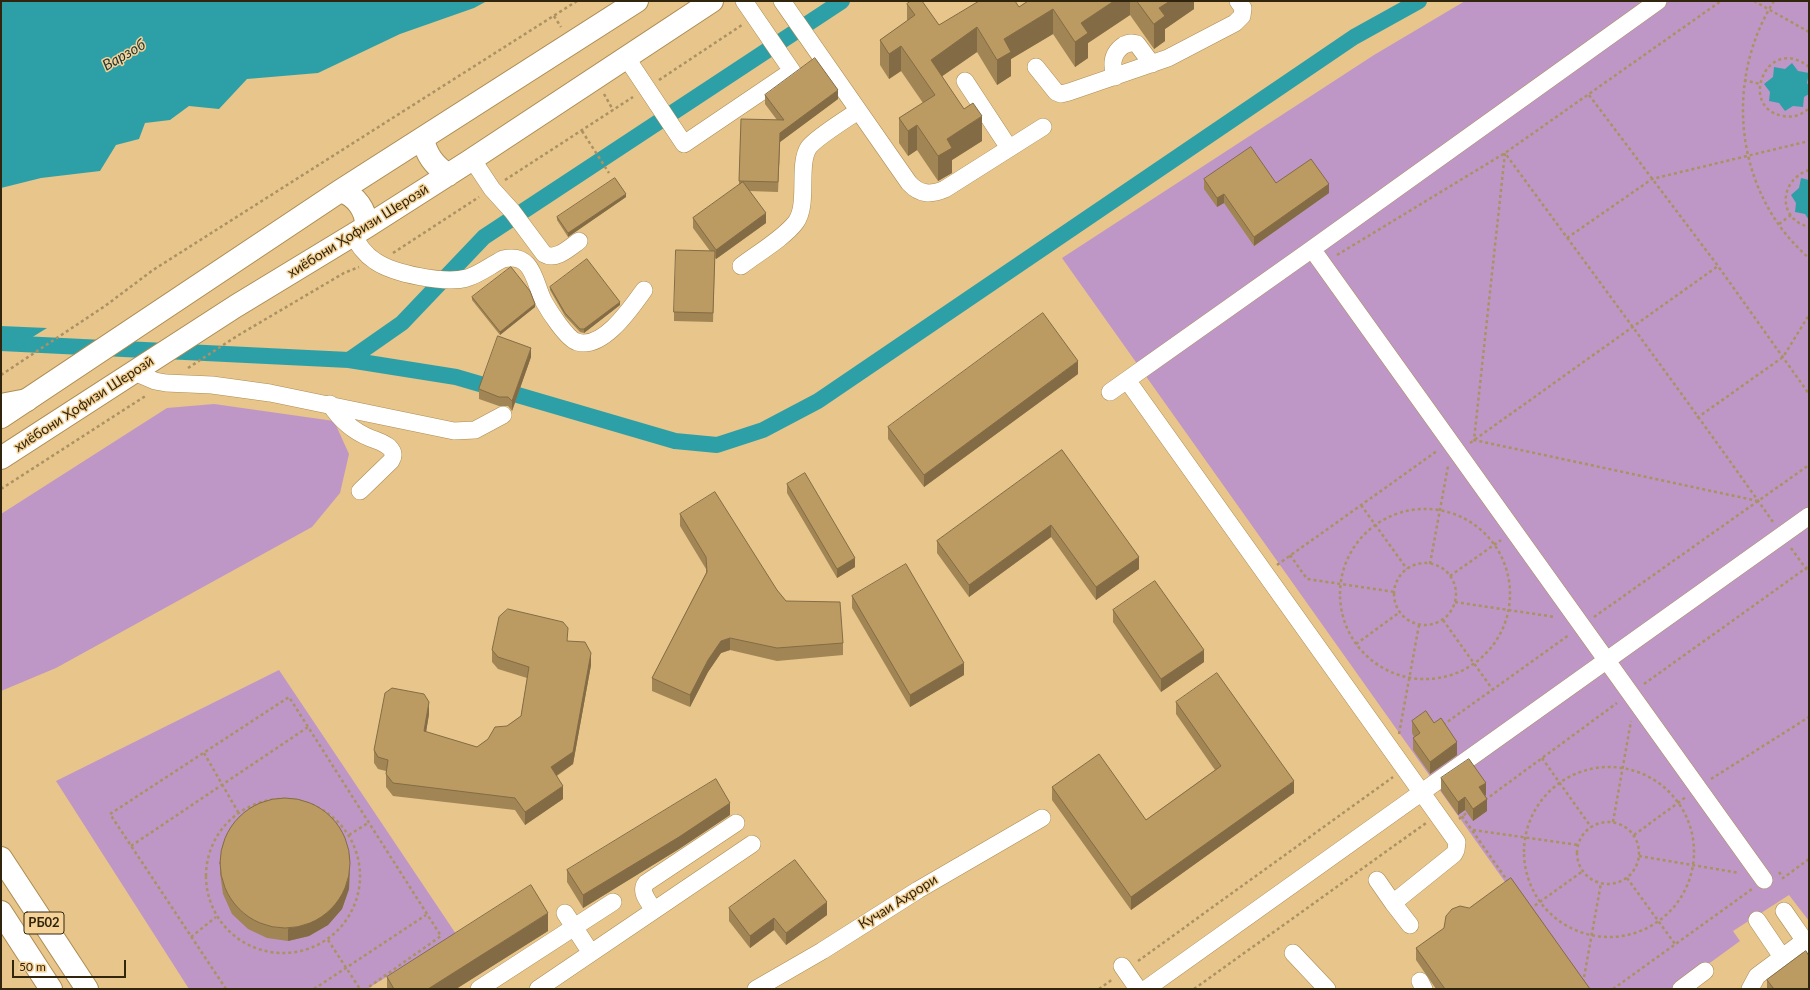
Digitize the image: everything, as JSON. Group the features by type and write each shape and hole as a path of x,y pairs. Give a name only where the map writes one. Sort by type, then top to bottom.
{"main road":[{"path":"1,416 149,320 340,191 637,1"},
{"name":"хиёбони Ҳофизи Шерозӣ","path":"1,458 196,331 472,160 712,1"},
{"path":"423,138 425,148 432,161 448,175"},
{"path":"340,191 352,196 361,208 366,220 359,231"},
{"path":"1,405 27,400"},
{"name":"РБ02","path":"1,858 87,989"},
{"name":"РБ02","path":"1,912 51,989"}],"street":[{"path":"626,57 684,144 792,71 744,1"},
{"path":"782,1 909,183 913,188 925,194 945,189 1044,127"},
{"path":"1036,67 1052,89 1061,94 1115,77 1152,64 1188,48 1240,19 1243,12 1238,1"},
{"path":"1110,392 1658,1"},
{"path":"1115,77 1112,66 1114,56 1119,49 1126,44 1137,44 1152,64"},
{"path":"964,81 1009,148"},
{"path":"741,266 780,237 796,222 800,212 806,152 813,144 858,111"},
{"path":"472,160 492,189 517,218 541,250 548,256 556,256 578,241"},
{"path":"359,231 364,253 376,262 402,272 450,280 467,278 503,259 515,258 526,264 531,270 545,304 567,335 572,340 584,343 599,338 616,325 644,290"},
{"path":"1312,249 1631,694 1694,791 1757,882"},
{"path":"134,372 155,381 169,381 234,388 330,404 454,431 475,430 503,415"},
{"path":"1127,380 1274,567 1404,768 1457,842 1456,850 1446,861 1393,903"},
{"path":"330,404 335,413 352,428 383,443 393,452 394,456 391,461 360,491"},
{"path":"1146,989 1809,516"},
{"name":"Кучаи Ахрори","path":"756,989 822,951 918,890 1042,818"},
{"path":"654,910 643,891 643,887 646,883 736,822"},
{"path":"538,989 752,844"},
{"path":"1377,880 1410,925"},
{"path":"479,989 570,920 613,902"},
{"path":"1750,989 1757,976 1782,957 1807,944 1784,911"},
{"path":"570,920 591,953"},
{"path":"1758,920 1782,957"},
{"path":"1293,953 1327,989"},
{"path":"1124,968 1138,989"},
{"path":"1681,989 1705,971"}],"path":[{"path":"1,374 105,306 153,270 577,1"},
{"path":"1341,260 1336,254 1505,153 1721,1"},
{"path":"1754,1 1809,32"},
{"path":"1774,1 1753,44 1744,80 1742,118 1748,156 1760,192 1779,224 1809,258"},
{"path":"554,16 563,29"},
{"path":"1,489 237,336 344,273 376,262 394,253 755,17"},
{"path":"1809,67 1796,59 1780,60 1766,69 1760,84 1762,101 1774,112 1790,117 1798,115 1809,108"},
{"path":"1744,80 1760,84"},
{"path":"603,92 613,110"},
{"path":"1589,95 1718,266 1809,394"},
{"path":"582,131 609,172"},
{"path":"1567,238 1652,179 1809,141"},
{"path":"1505,153 1633,327 1809,573"},
{"path":"1474,440 1505,153"},
{"path":"1809,170 1801,172 1789,184 1786,200 1791,216 1797,222 1809,227"},
{"path":"1779,224 1791,216"},
{"path":"1470,443 1718,266"},
{"path":"1697,418 1783,357 1809,315"},
{"path":"1466,436 1475,449"},
{"path":"1474,440 1758,502"},
{"path":"1274,567 1437,451"},
{"path":"1596,616 1809,465"},
{"path":"1430,564 1448,466"},
{"path":"1361,505 1407,569"},
{"path":"1414,510 1440,511 1455,515 1468,522 1480,530 1493,545 1504,564 1508,577 1510,591 1508,610 1501,632 1494,644 1474,664 1449,676 1435,679 1410,678 1394,674 1381,668 1356,644 1345,625 1341,612 1340,584 1343,570 1352,551 1364,534 1375,525 1400,513 1414,510"},
{"path":"1450,576 1501,540"},
{"path":"1290,555 1307,579 1395,592"},
{"path":"1418,564 1430,564 1445,570 1450,576 1456,591 1455,602 1449,614 1443,620 1428,625 1419,625 1406,618 1400,612 1396,605 1395,592 1397,582 1407,569 1418,564"},
{"path":"1481,803 1809,566"},
{"path":"1455,602 1557,617"},
{"path":"1591,609 1600,622"},
{"path":"1356,644 1400,612"},
{"path":"1443,620 1493,690"},
{"path":"1394,730 1399,736 1419,625"},
{"path":"1438,729 1569,635 1573,641"},
{"path":"1622,709 1640,679"},
{"path":"1614,697 1648,691"},
{"path":"226,989 110,814 289,696 426,916 441,936 366,989"},
{"path":"1634,835 1694,791 1809,717"},
{"path":"1613,822 1631,720 1635,727"},
{"path":"131,846 308,727"},
{"path":"204,753 238,812"},
{"path":"1542,758 1591,827"},
{"path":"1099,989 1124,968 1404,768"},
{"path":"1598,768 1622,768 1640,773 1652,779 1663,787 1678,803 1688,821 1692,835 1694,848 1690,876 1682,896 1669,912 1658,921 1633,934 1605,937 1591,935 1565,925 1554,917 1540,902 1530,883 1525,869 1525,838 1532,814 1539,802 1559,782 1584,770 1598,768"},
{"path":"1694,791 1707,773"},
{"path":"1694,791 1716,785"},
{"path":"278,798 298,800 318,807 336,819 349,835 358,857 360,880 356,903 345,924 328,940 305,951 280,954 255,949 233,936 216,917 207,895 205,871 208,856 210,848 221,828 238,812 257,802 278,798"},
{"path":"1474,807 1462,816 1511,885"},
{"path":"1194,989 1437,814"},
{"path":"1605,822 1613,822 1628,829 1634,835 1637,842 1639,856 1637,866 1627,878 1612,884 1601,883 1589,877 1583,871 1577,856 1578,845 1584,833 1591,827 1605,822"},
{"path":"349,835 368,823"},
{"path":"1472,830 1578,845"},
{"path":"1639,856 1742,873 1738,867"},
{"path":"1778,872 1783,878 1809,859"},
{"path":"1529,910 1583,871"},
{"path":"1627,878 1675,944"},
{"path":"1613,989 1753,888 1757,882"},
{"path":"1582,985 1601,883"},
{"path":"1524,904 1533,916"},
{"path":"314,989 426,916"},
{"path":"191,937 216,917"},
{"path":"328,940 360,989"},
{"path":"1578,979 1585,989"}],"shaded area":[{"path":"1465,1 1809,1 1809,921 1789,895 1733,931 1740,941 1674,989 1581,989 1062,258 1374,55"},
{"path":"214,404 334,421 349,454 340,493 312,527 56,668 1,691 1,514 167,408"},
{"path":"279,670 456,934 367,989 189,989 56,781"}],"water":[{"name":"Варзоб","path":"1,1 487,1 474,8 400,34 318,73 247,79 219,109 189,106 170,120 145,123 139,139 116,145 100,171 41,178 1,188"},
{"path":"1792,63 1798,71 1809,73 1807,83 1809,86 1809,94 1804,97 1803,107 1793,106 1785,111 1779,103 1769,101 1770,92 1764,84 1773,77 1774,67 1785,69"},
{"path":"1801,178 1809,180 1809,220 1805,214 1795,212 1796,203 1791,195 1799,188"},
{"path":"1,326 47,328 10,351 1,351"}],"building":[{"path":"911,1 922,1 939,25 979,1 1015,1 1019,7 1028,1 1114,1 1081,23 1088,33 1075,42 1053,9 1004,39 1011,52 997,60 977,27 931,60 964,109 973,103 982,116 947,139 952,148 938,156 917,125 908,131 899,118 935,95 901,46 889,54 880,40 915,15 907,4"},
{"path":"1137,1 1170,1 1159,8 1165,16 1154,24"},
{"path":"815,58 838,90 780,133 778,182 739,181 741,119 784,120 765,95"},
{"path":"1251,147 1276,183 1311,159 1329,184 1254,237 1224,194 1217,198 1204,179"},
{"path":"615,178 626,194 568,233 557,217"},
{"path":"743,182 766,213 716,250 693,218"},
{"path":"676,250 715,251 713,313 674,312"},
{"path":"587,259 620,302 584,329 580,329 565,313 550,287"},
{"path":"511,267 530,291 535,304 500,332 472,297"},
{"path":"1043,313 1078,361 924,475 888,427"},
{"path":"498,336 531,348 512,401 508,397 499,397 479,389"},
{"path":"1062,450 1139,557 1096,587 1051,525 969,585 937,541"},
{"path":"805,473 855,558 837,569 787,484"},
{"path":"715,492 777,590 786,601 840,602 843,643 777,648 730,638 721,641 708,660 690,695 652,678 707,572 706,557 680,514"},
{"path":"906,564 964,663 910,695 852,596"},
{"path":"1155,581 1204,650 1161,679 1113,610"},
{"path":"508,609 563,622 568,628 567,641 585,642 591,653 573,752 551,767 563,786 525,812 515,798 393,783 386,774 388,760 378,757 374,750 385,693 392,688 424,694 429,702 424,731 477,747 488,739 495,727 507,726 521,716 529,667 498,657 492,650 499,617"},
{"path":"1217,673 1294,781 1131,897 1052,787 1099,754 1146,820 1221,766 1176,702"},
{"path":"1426,711 1434,723 1441,718 1457,742 1430,762 1413,738 1420,733 1412,721"},
{"path":"1469,759 1486,783 1479,787 1487,799 1473,809 1465,797 1458,802 1441,778"},
{"path":"716,779 730,803 679,837 583,895 567,870"},
{"path":"291,798 310,803 331,817 345,838 349,850 349,876 345,888 331,909 310,923 298,927 279,928 260,923 239,909 225,888 221,876 220,857 225,838 239,817 260,803 272,799"},
{"path":"795,860 827,902 786,933 774,918 750,936 729,908"},
{"path":"1511,878 1590,989 1445,989 1416,948 1444,928 1446,916 1452,909 1460,906 1469,908"},
{"path":"531,885 548,913 428,989 394,989 387,977"},
{"path":"1806,951 1809,956 1809,989 1774,989 1767,980"}],"waterway":[{"path":"349,360 402,323 484,237 842,1"},
{"path":"1,343 349,360 456,377 675,441 717,445 763,430 818,401 1354,37 1419,1"}]}
